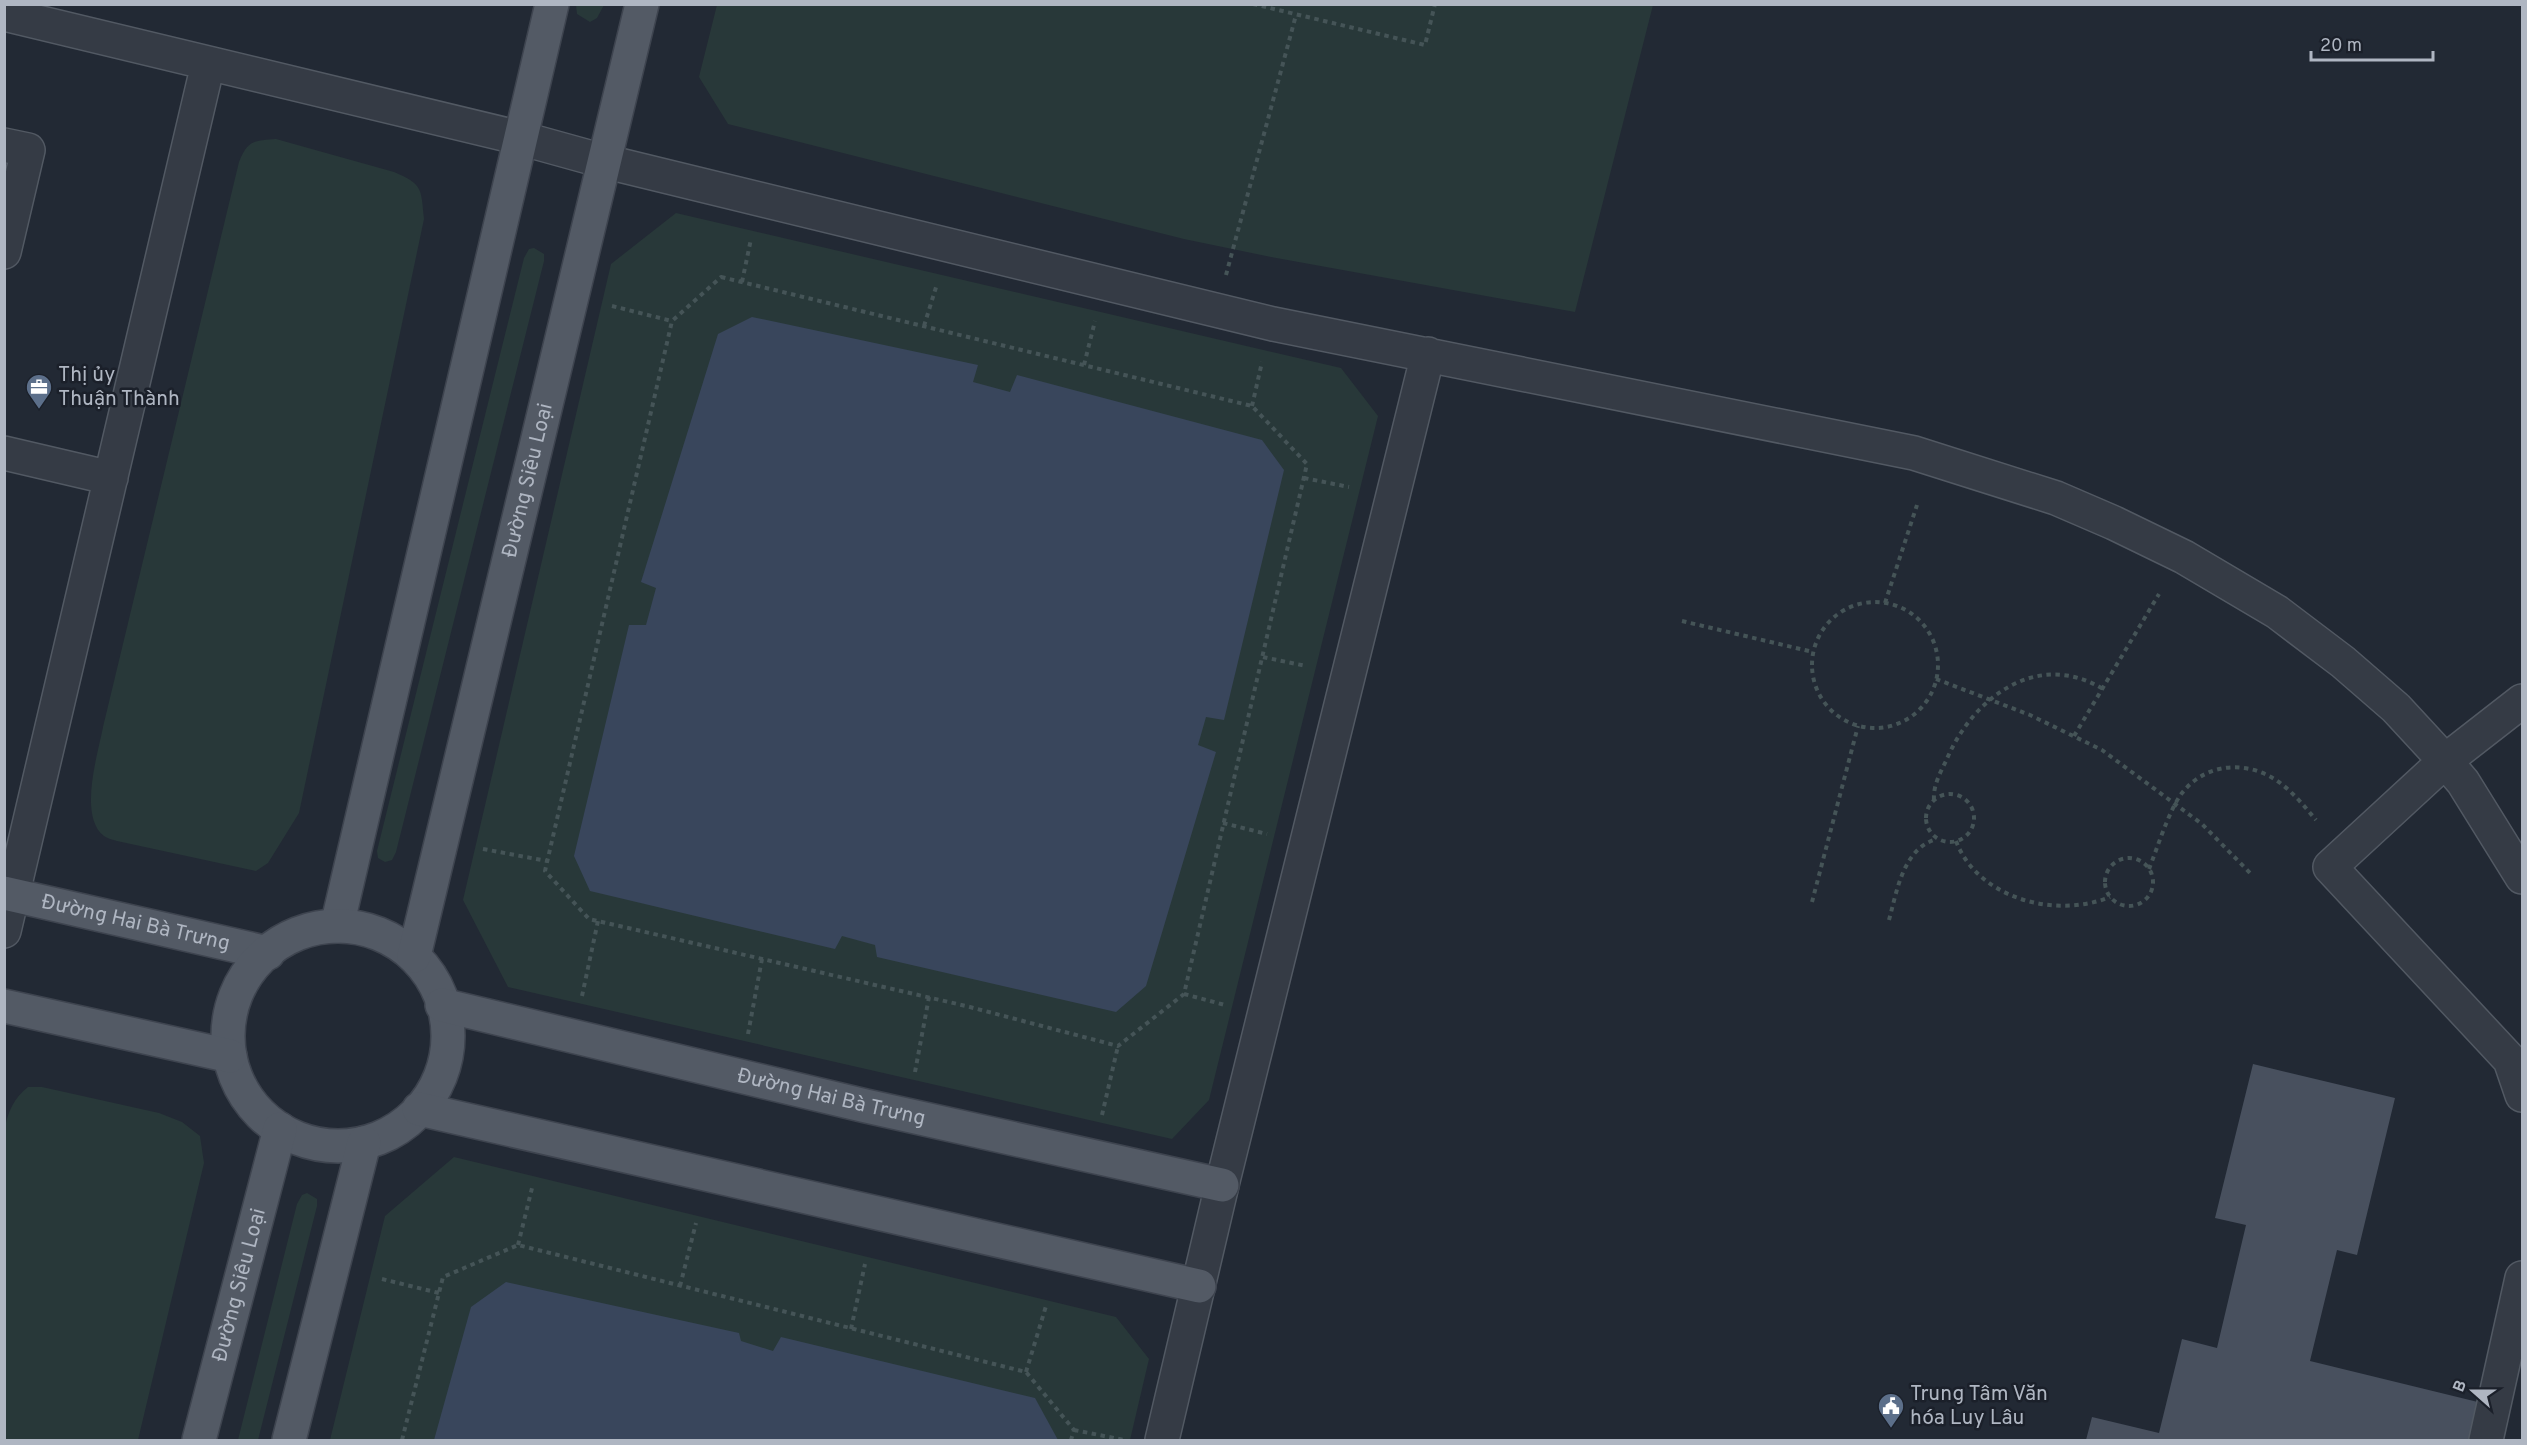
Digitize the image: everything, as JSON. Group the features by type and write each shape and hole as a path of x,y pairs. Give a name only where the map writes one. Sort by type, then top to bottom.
{"main road":[{"path":"337,926 552,4"},
{"name":"Đường Siêu Loại","path":"414,956 642,4"},
{"name":"Đường Hai Bà Trưng","path":"9,894 268,953"},
{"path":"337,926 358,928 378,934 414,956 428,972 442,1005 446,1022 447,1048 441,1074 429,1098 419,1109 390,1134 364,1143 338,1147 312,1143 280,1129 265,1119 248,1099 235,1076 228,1034 237,993 247,975 268,953 296,935 316,928 337,926"},
{"name":"Đường Hai Bà Trưng","path":"442,1005 878,1109 1222,1185"},
{"path":"4,1006 230,1056"},
{"path":"419,1109 1199,1286"},
{"name":"Đường Siêu Loại","path":"199,1440 280,1129"},
{"path":"289,1440 364,1143"}],"street":[{"path":"4,14 520,138 603,161 1273,324 1914,453 2056,498 2114,522 2184,557 2277,612 2343,662 2396,708 2445,760 2463,782 2523,877"},
{"path":"4,931 9,894 111,478 208,64"},
{"path":"4,145 28,150 4,252"},
{"path":"1162,1440 1222,1185 1428,354"},
{"path":"4,453 111,478"},
{"path":"2523,701 2445,760 2330,867 2510,1060 2523,1095"},
{"path":"2486,1440 2523,1278"}],"path":[{"path":"1253,4 1425,45 1435,4"},
{"path":"1217,311 1296,15"},
{"path":"742,282 751,239"},
{"path":"1102,1115 1118,1046 1184,994 1307,464 1252,406 721,277 672,321 545,871 589,919 929,997 1118,1046"},
{"path":"924,326 937,284"},
{"path":"612,306 672,321"},
{"path":"1084,365 1095,321"},
{"path":"1252,406 1262,362"},
{"path":"1304,477 1349,488"},
{"path":"1885,603 1917,505"},
{"path":"2074,736 2159,594"},
{"path":"1870,602 1885,603 1910,612 1925,627 1935,646 1938,667 1934,688 1923,706 1907,720 1887,728 1865,728 1845,722 1829,710 1818,692 1812,673 1813,652 1820,633 1833,617 1851,606 1870,602"},
{"path":"1682,621 1813,652"},
{"path":"1263,657 1306,666"},
{"path":"1937,839 1928,829 1926,821 1934,800 1937,781 1953,744 1973,715 2010,686 2031,676 2073,675 2103,689"},
{"path":"1936,679 2030,716 2102,750 2202,824 2253,876"},
{"path":"1812,902 1858,726"},
{"path":"2149,869 2181,795 2192,782 2207,772 2237,766 2270,776 2284,786 2316,820"},
{"path":"1889,920 1903,873 1911,857 1928,841 1937,839 1956,842 1970,832 1974,816 1968,802 1948,794 1934,800"},
{"path":"1224,823 1267,834"},
{"path":"1956,842 1962,857 1971,869 2004,892 2057,907 2090,904 2110,897 2127,906 2143,902 2152,888 2153,880 2149,869 2141,861 2126,858 2119,860 2108,870 2105,877 2110,897"},
{"path":"483,849 547,861"},
{"path":"582,996 598,921"},
{"path":"748,1034 762,959"},
{"path":"1184,994 1225,1005"},
{"path":"915,1072 929,997"},
{"path":"518,1245 533,1184"},
{"path":"680,1286 696,1223"},
{"path":"402,1440 443,1277 518,1245 1026,1372 1074,1430 1124,1440"},
{"path":"851,1329 866,1264"},
{"path":"382,1279 439,1293"},
{"path":"1026,1372 1046,1306"},
{"path":"1071,1440 1074,1430"}],"shaded area":[{"path":"576,4 604,5 597,18 590,22 577,14"},
{"path":"717,4 1653,5 1575,312 1184,239 728,124 699,77"},
{"path":"276,139 403,176 419,189 424,219 299,813 268,863 256,871 108,838 96,827 91,800 94,768 103,727 239,162 245,149 252,143"},
{"path":"676,213 1341,368 1378,416 1209,1100 1172,1139 508,987 463,900 611,264"},
{"path":"534,248 544,254 544,261 396,852 392,860 385,862 378,858 377,851 524,258 529,249"},
{"path":"28,1087 42,1087 159,1113 182,1122 200,1136 204,1163 138,1440 5,1440 5,1126 13,1105"},
{"path":"454,1157 1116,1317 1149,1359 1130,1440 330,1440 385,1216"},
{"path":"307,1193 317,1199 317,1206 258,1440 238,1440 297,1204 302,1195"}],"water":[{"path":"752,317 978,365 973,382 1010,392 1017,375 1262,440 1284,470 1224,720 1206,717 1198,745 1216,752 1146,986 1116,1012 877,957 875,945 842,936 835,949 590,891 574,856 629,625 646,625 656,588 641,582 718,334"},
{"path":"506,1282 739,1333 741,1341 773,1351 781,1337 1035,1398 1058,1440 434,1440 471,1307"}],"building":[{"path":"2253,1064 2395,1098 2357,1255 2337,1250 2310,1361 2486,1404 2477,1440 2086,1440 2092,1417 2159,1433 2182,1339 2217,1348 2246,1225 2215,1218"}],"place":[{"name":"Thị ủy Thuận Thành","path":"39,410"},
{"name":"Trung Tâm Văn hóa Luy Lâu","path":"1891,1429"}]}
